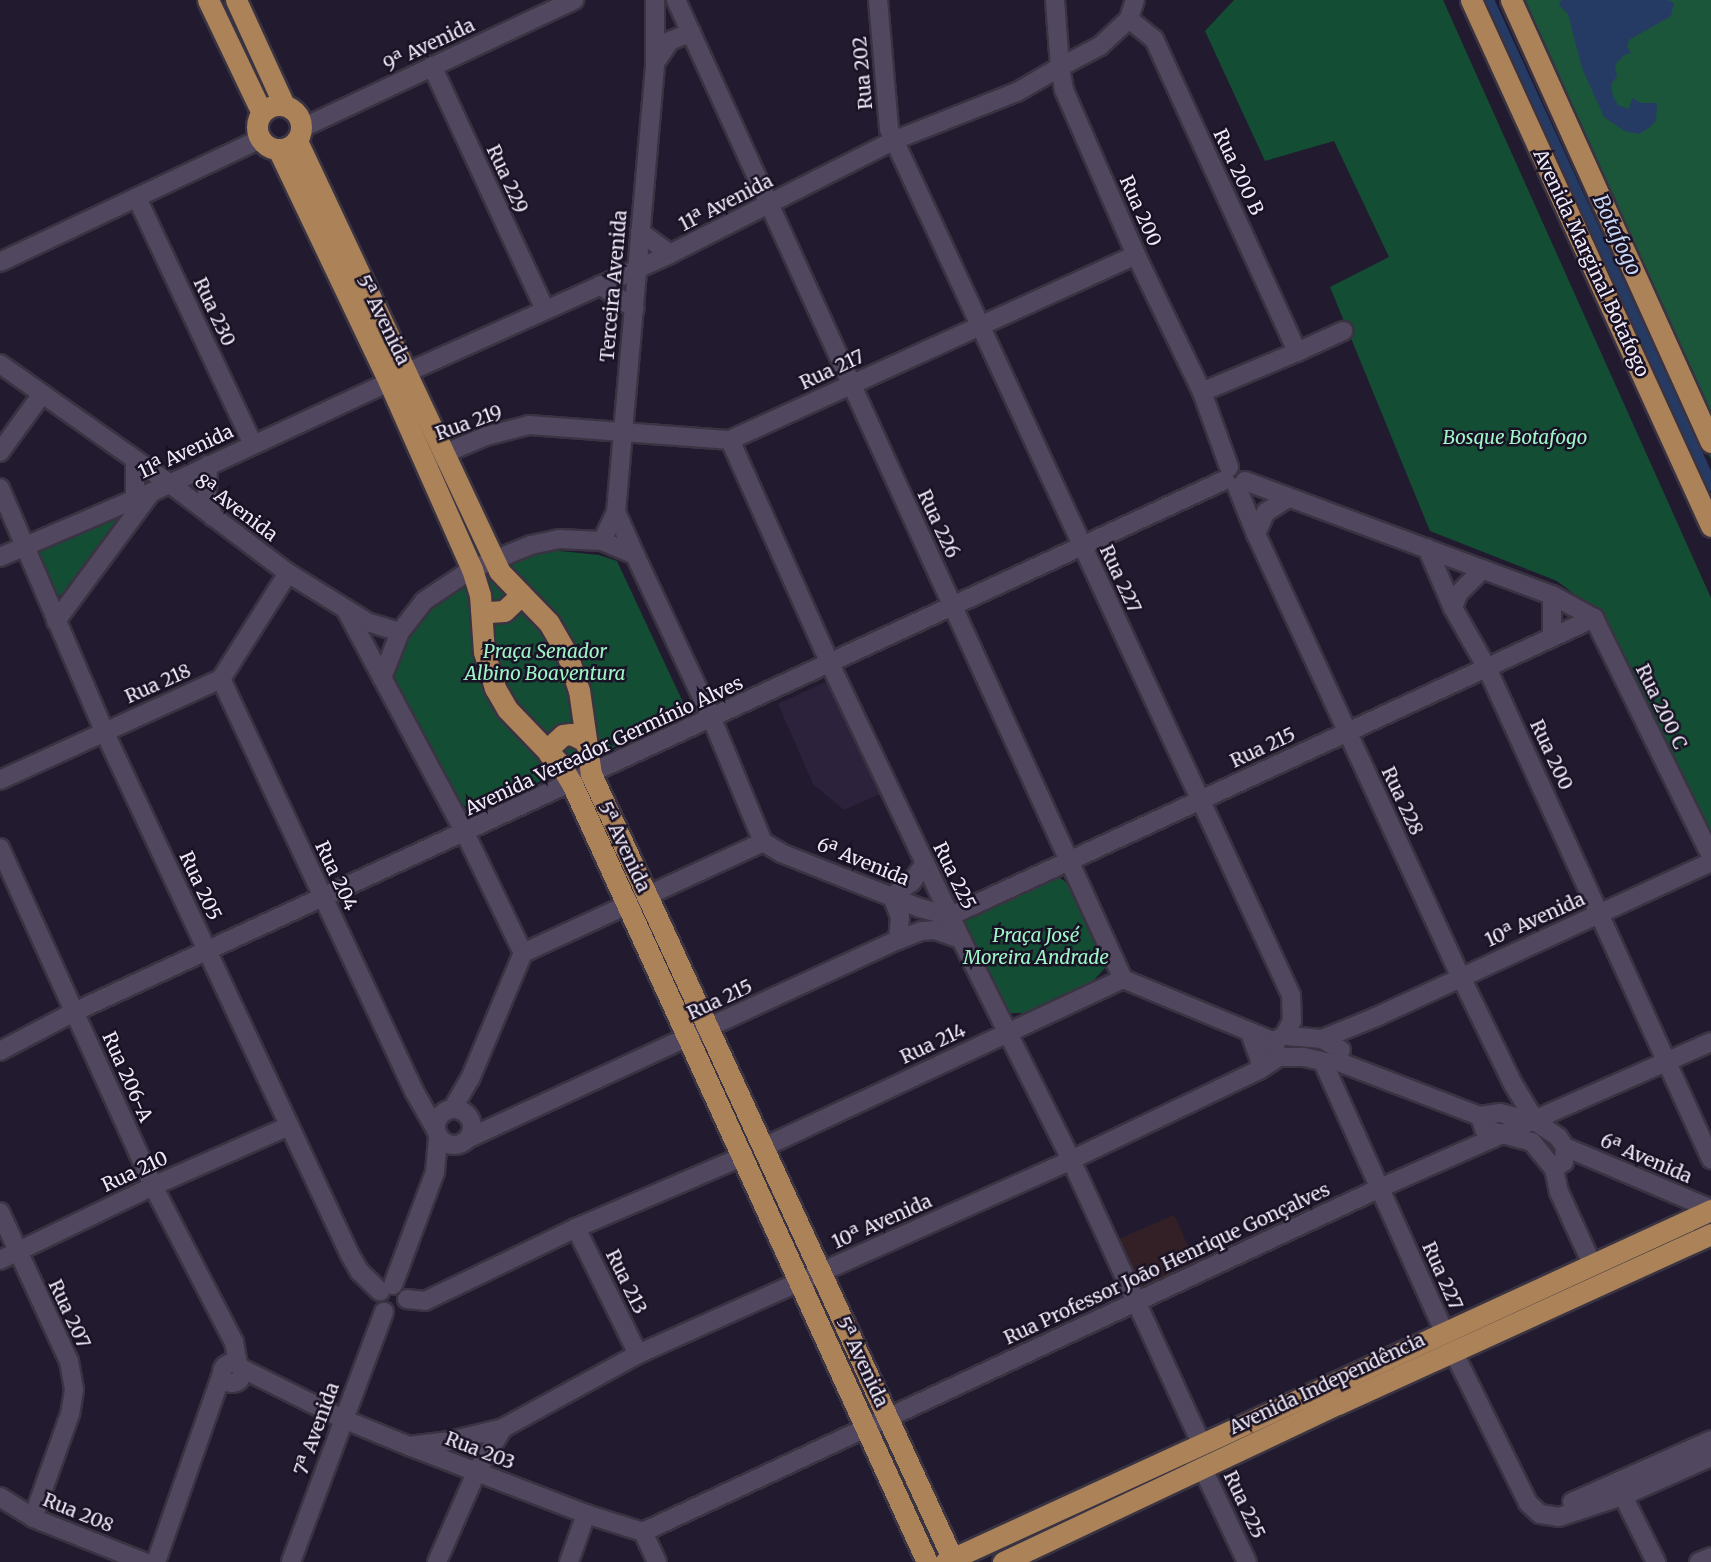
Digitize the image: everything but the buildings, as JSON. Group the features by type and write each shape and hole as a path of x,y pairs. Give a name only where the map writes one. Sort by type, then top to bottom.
{"main road":[{"path":"208,0 262,113"},
{"path":"236,0 284,105 272,106 262,113 257,125 284,139"},
{"name":"Avenida Marginal Botafogo","path":"1471,0 1711,526"},
{"name":"Avenida Marginal Botafogo","path":"1511,0 1711,442"},
{"name":"5ª Avenida","path":"284,105 298,116 284,139 399,377 444,454 493,559 518,593 549,623 567,654 579,690 591,774 709,1028 801,1282 927,1562"},
{"name":"5ª Avenida","path":"399,377 424,463 472,569 481,609 484,653 495,688 523,729 550,754 572,784 686,1038 753,1152 781,1188 951,1561"},
{"path":"481,609 489,612 504,611 516,600 518,593"},
{"path":"550,754 551,746 563,736 571,734 585,741"},
{"name":"Avenida Independência","path":"951,1561 1443,1331 1711,1210"},
{"name":"Avenida Independência","path":"1003,1562 1202,1467 1711,1234"}],"street":[{"name":"9ª Avenida","path":"0,262 137,198 284,139 574,0"},
{"name":"Terceira Avenida","path":"602,541 616,512 655,63 655,0"},
{"name":"Rua 200","path":"1055,0 1064,90 1136,255 1202,392 1234,479"},
{"path":"1060,67 1101,46 1129,19 1135,0"},
{"name":"Rua 202","path":"877,2 889,129 895,141"},
{"path":"656,26 679,7"},
{"name":"Rua 226","path":"679,7 771,204 1068,868 1123,979"},
{"name":"Rua 200 B","path":"1129,19 1154,39 1297,352"},
{"path":"655,63 670,41 691,32"},
{"name":"Rua 229","path":"432,66 545,309"},
{"name":"11ª Avenida","path":"0,557 135,500 545,309 670,254 895,141 1017,92 1060,67"},
{"name":"Rua 227","path":"895,141 977,325 1291,995 1292,1021 1279,1045"},
{"name":"Rua 230","path":"137,198 253,444"},
{"path":"640,232 670,254"},
{"name":"Rua 217","path":"529,425 730,439 1136,255"},
{"path":"600,285 635,309"},
{"path":"1202,392 1343,331"},
{"name":"8ª Avenida","path":"0,364 169,483 288,573 346,610 384,629 400,632"},
{"path":"0,452 42,394"},
{"name":"Rua 219","path":"424,463 486,436 529,425"},
{"name":"Rua 225","path":"730,439 830,664 961,940 1010,1024 1201,1443"},
{"path":"135,460 135,500"},
{"path":"208,465 207,496 212,517"},
{"path":"1234,479 1552,595 1594,618"},
{"name":"Avenida Vereador Germínio Alves","path":"0,1051 75,1012 323,897 1234,479"},
{"name":"Rua 228","path":"1234,479 1256,534 1461,977 1513,1084 1536,1122"},
{"name":"Rua 205","path":"0,488 104,731 349,1255 360,1272 387,1288"},
{"path":"56,621 152,492"},
{"path":"1256,534 1266,512 1288,498"},
{"name":"Terceira Avenida","path":"616,512 712,719 763,842"},
{"path":"382,678 400,632 424,601 472,569 531,545 559,539 602,541 635,555"},
{"name":"Rua 200","path":"1427,548 1453,608 1487,668 1711,1158"},
{"path":"1453,608 1458,594 1483,569"},
{"name":"Rua 218","path":"0,780 220,679 288,573"},
{"path":"1552,595 1552,636"},
{"name":"8ª Avenida","path":"346,610 465,833 523,953"},
{"name":"Rua 215","path":"950,916 1068,868 1200,800 1594,618"},
{"name":"Rua 200 C","path":"1594,618 1711,859"},
{"name":"Rua 204","path":"220,679 414,1091 455,1125"},
{"path":"387,1288 402,1290 407,1299 401,1311 393,1314 384,1312 377,1300 387,1288 523,953 763,842"},
{"name":"6ª Avenida","path":"763,842 782,853 950,916"},
{"name":"Rua 206-A","path":"0,848 153,1186 234,1342 232,1373"},
{"name":"10ª Avenida","path":"1322,1039 1600,914 1711,859"},
{"path":"898,940 900,917 892,896 912,882 925,863"},
{"name":"Rua 215","path":"455,1125 500,1124 922,931 935,930 961,940"},
{"name":"6ª Avenida","path":"1123,979 1304,1056 1334,1058 1480,1116 1500,1113 1536,1122 1558,1137 1565,1147 1711,1210"},
{"name":"Rua 214","path":"407,1299 425,1301 576,1228 753,1152 1010,1024 1123,979"},
{"name":"10ª Avenida","path":"1334,1058 1351,1036 1376,1017"},
{"path":"1250,1032 1260,1061 1259,1070"},
{"name":"6ª Avenida","path":"1279,1045 1322,1039 1334,1058"},
{"name":"Rua Professor João Henrique Gonçalves","path":"643,1532 865,1426 1137,1303 1380,1188 1536,1122 1711,1042"},
{"name":"10ª Avenida","path":"409,1446 450,1441 503,1428 638,1354 1071,1160 1259,1070 1279,1045"},
{"name":"Rua 227","path":"1334,1058 1380,1188 1443,1331 1528,1503 1540,1514 1559,1517 1623,1496"},
{"path":"1500,1113 1513,1084"},
{"name":"6ª Avenida","path":"1480,1116 1479,1122 1484,1129 1532,1142 1554,1169"},
{"name":"Rua 210","path":"0,1260 153,1186 289,1126"},
{"path":"1565,1147 1564,1162 1554,1169 1559,1192 1592,1264"},
{"name":"Rua 207","path":"0,1212 69,1361 74,1390 70,1415 33,1518"},
{"name":"Rua 213","path":"576,1228 638,1354"},
{"name":"7ª Avenida","path":"291,1562 384,1312"},
{"path":"156,1562 211,1401 232,1373"},
{"name":"Rua 203","path":"232,1373 275,1387 342,1419 409,1446 586,1514 643,1532"},
{"path":"437,1562 477,1472 503,1428"},
{"path":"1572,1502 1711,1440"},
{"path":"1656,1562 1623,1496 1711,1457"},
{"name":"Rua 225","path":"1202,1467 1247,1562"},
{"name":"Rua 208","path":"0,1497 33,1518 144,1562"},
{"path":"569,1562 586,1514"},
{"path":"643,1532 657,1562"},
{"path":"1699,1562 1711,1557"}],"shaded area":[{"path":"832,679 885,792 844,810 813,784 778,704"},
{"path":"1174,1215 1199,1269 1148,1293 1136,1289 1114,1241"}],"green space":[{"name":"Bosque Botafogo","path":"1234,0 1443,0 1711,598 1711,838 1599,613 1557,581 1430,531 1330,287 1389,257 1334,141 1265,161 1205,31"},
{"path":"1511,0 1711,0 1711,459 1662,355"},
{"path":"129,504 65,594 54,597 37,557 39,548"},
{"name":"Praça Senador Albino Boaventura","path":"541,549 599,555 617,561 688,713 474,812 457,801 389,667 395,650 429,603"},
{"name":"Praça José Moreira Andrade","path":"1060,878 1076,889 1106,957 1106,967 1091,983 1026,1013 1006,1013 964,927 974,914"}],"water":[{"path":"1561,0 1667,0 1674,3 1671,16 1629,40 1627,46 1631,53 1624,55 1615,65 1617,76 1611,85 1618,105 1629,109 1632,98 1641,103 1657,103 1656,121 1649,128 1639,134 1625,131 1604,117 1582,68 1568,14 1559,5"}],"waterway":[{"name":"Botafogo","path":"1488,0 1711,485"}]}
